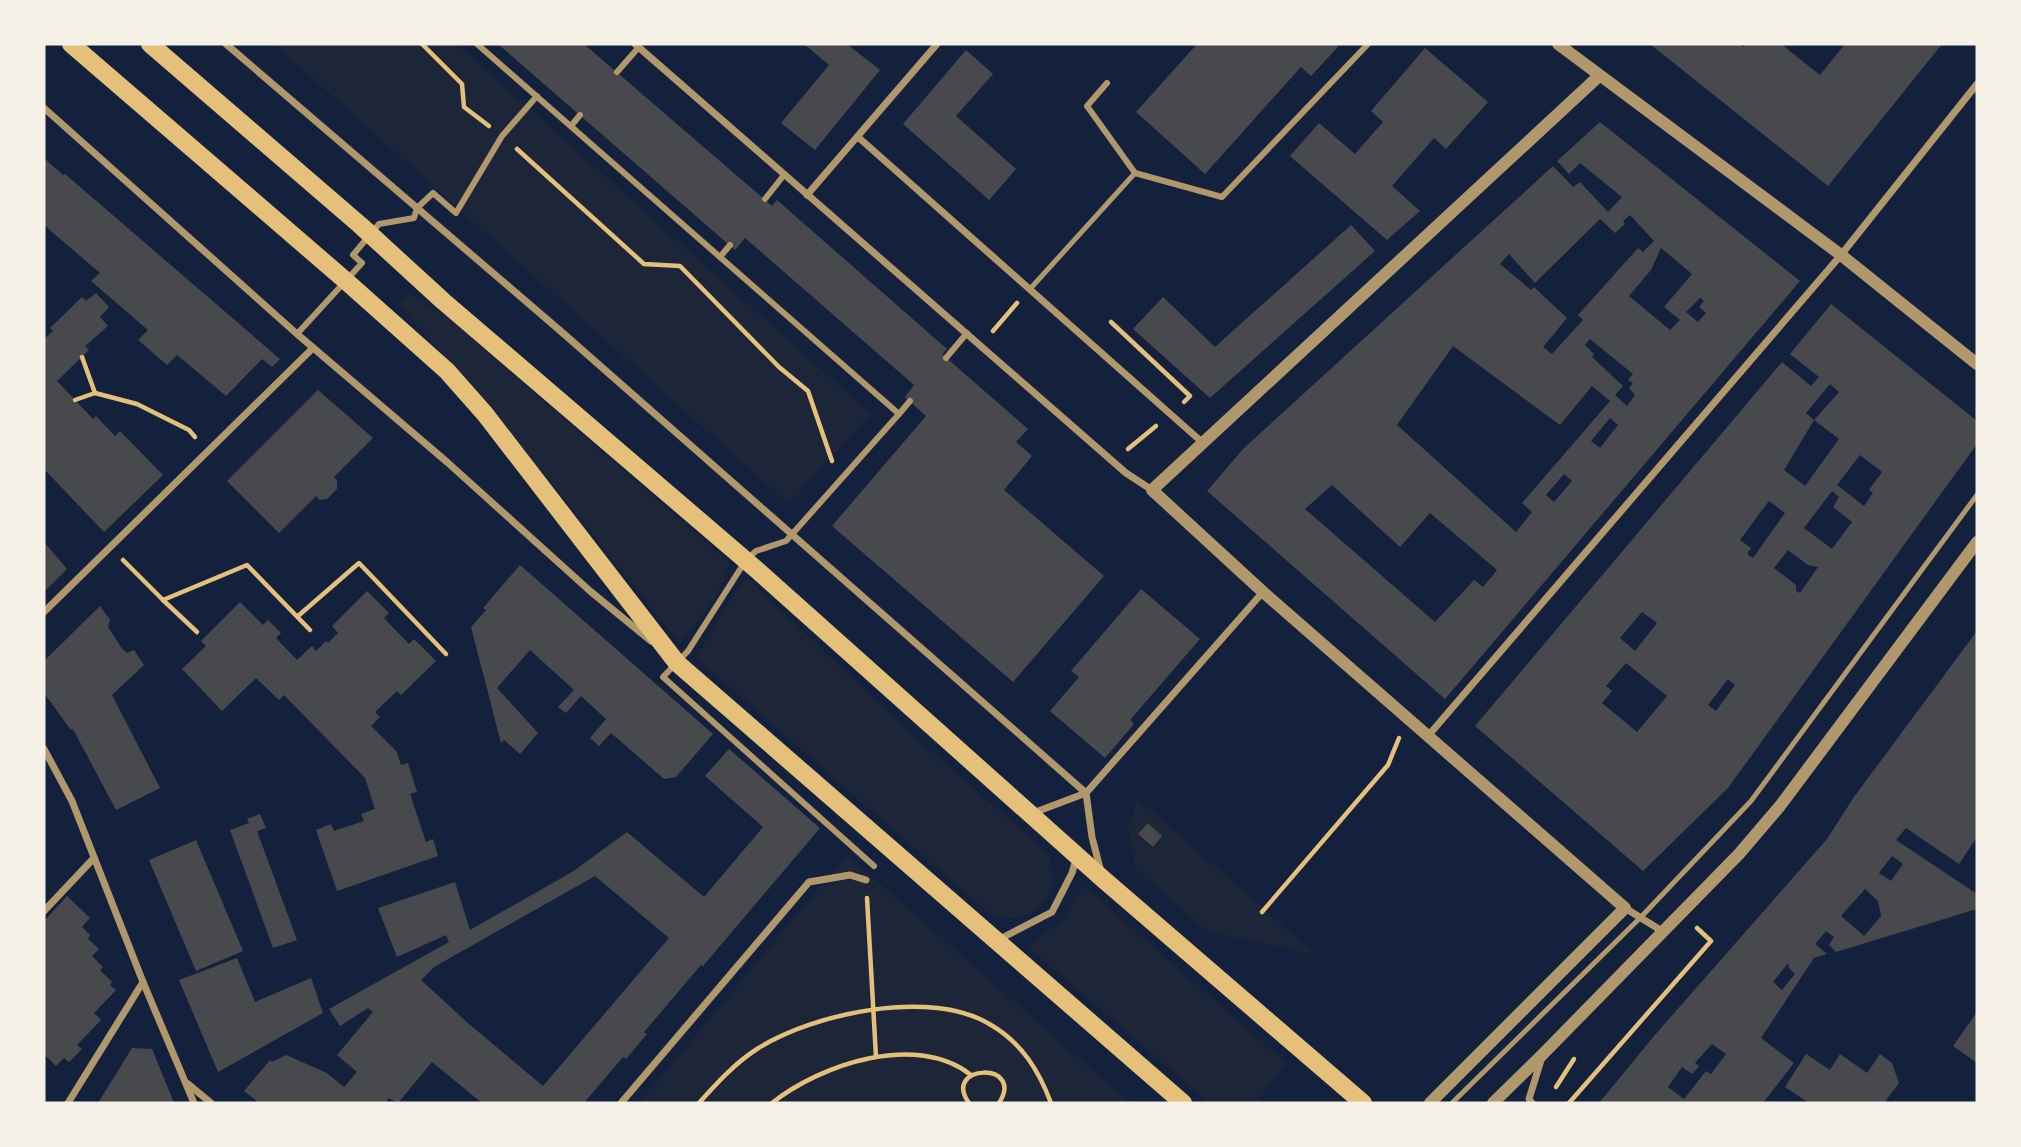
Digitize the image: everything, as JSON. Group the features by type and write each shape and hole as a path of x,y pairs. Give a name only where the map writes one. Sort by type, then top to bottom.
{"main road":[{"path":"71,44 447,371 485,414 677,663 1183,1103"},
{"path":"150,44 371,235 443,301 746,560 1103,879 1363,1103"}],"street":[{"path":"226,44 564,334 1086,793 1092,837 1103,879"},
{"path":"477,44 899,414"},
{"path":"807,195 937,44"},
{"path":"1107,83 1087,106 1135,173 1222,197 1368,44"},
{"path":"1558,44 1842,255 1977,364"},
{"path":"617,72 637,45 1126,473 1152,489 1263,592 1625,908 1662,931"},
{"path":"1152,489 1600,76"},
{"path":"1428,737 1842,255 1977,84"},
{"path":"297,334 362,263 353,255 382,223 414,218 417,208 433,193 456,213 502,136 537,96"},
{"path":"44,108 590,591 677,663"},
{"path":"571,126 580,115"},
{"path":"858,137 1203,443"},
{"path":"765,200 784,175"},
{"path":"720,257 730,245"},
{"path":"946,358 967,333"},
{"path":"44,612 313,348"},
{"path":"874,866 663,677 677,663 746,560 757,551 786,541 910,401"},
{"path":"1493,1103 1739,854 1780,806 1977,542"},
{"path":"1030,814 1086,793 1263,592"},
{"path":"44,749 72,801 142,982 194,1103"},
{"path":"996,941 1052,912 1072,873 1077,856"},
{"path":"44,911 94,858"},
{"path":"621,1103 809,882 850,875 866,880"},
{"path":"1430,1103 1625,908"},
{"path":"68,1103 142,982"},
{"path":"1531,1103 1529,1099 1542,1055"},
{"path":"186,1082 211,1103"}],"lane":[{"path":"1030,289 1135,173"},
{"path":"1452,1103 1641,917 1751,801 1977,495"}],"path":[{"path":"422,44 462,84 464,107 502,136 644,264 680,265 779,367 808,391 839,482"},
{"path":"981,345 1030,289"},
{"path":"82,357 95,393"},
{"path":"75,400 95,393 137,404 189,430 207,452"},
{"path":"110,547 197,632"},
{"path":"298,616 359,564 446,654"},
{"path":"163,600 247,565 310,630"},
{"path":"1262,912 1388,765 1408,718"},
{"path":"866,880 876,1057"},
{"path":"1569,1103 1711,940 1679,913"},
{"path":"699,1103 734,1066 768,1043 808,1025 844,1014 898,1007 944,1010 967,1014 990,1023 1026,1055 1043,1082 1051,1103"},
{"path":"772,1103 812,1078 844,1065 876,1057 929,1055 951,1061 971,1075"},
{"path":"969,1103 965,1086 971,1075 984,1071 996,1075 1003,1086 1004,1093 999,1103"}],"shaded area":[{"path":"274,44 457,44 871,414 789,504"},
{"path":"408,292 451,320 730,563 709,606 679,643 500,419 398,304"},
{"path":"747,578 904,727 1049,854 1052,883 1045,901 1036,910 1017,918 991,915 696,658 735,592"},
{"path":"1137,798 1316,955 1207,931 1136,869 1128,831"},
{"path":"847,855 1130,1103 639,1103"},
{"path":"1083,885 1287,1064 1255,1103 1209,1103 1028,947 1063,919"}],"building":[{"path":"498,44 584,44 772,206 777,200 947,349 942,354 1028,429 1016,442 1032,456 1004,490 1104,576 1013,682 832,526 926,416 905,397 914,385 745,238 735,250"},
{"path":"804,44 847,44 880,70 815,150 781,123 829,65"},
{"path":"1197,44 1335,44 1338,47 1311,76 1301,67 1205,174 1136,112"},
{"path":"1650,44 1739,44 1744,47 1746,44 1781,44 1820,75 1845,44 1942,44 1828,186"},
{"path":"1425,48 1488,102 1446,149 1434,138 1392,186 1420,211 1387,240 1290,156 1319,123 1355,154 1383,122 1371,111"},
{"path":"966,50 993,74 956,116 1016,169 989,200 903,124"},
{"path":"1600,122 1800,281 1445,699 1207,491 1244,448 1553,166 1573,187 1580,182 1608,212 1622,197 1580,163 1569,174 1557,161","holes":["1630,215 1654,241 1643,252 1638,248 1578,315 1583,320 1552,354 1543,347 1567,318 1534,287 1531,290 1500,264 1509,254 1535,283 1600,219 1615,233 1625,224 1623,221","1661,248 1692,274 1664,307 1680,320 1670,330 1629,296 1651,270","1700,298 1704,301 1699,307 1706,313 1698,322 1686,312","1590,339 1633,374 1628,380 1633,383 1629,388 1635,395 1627,406 1615,395 1623,386 1592,357 1594,354 1585,345","1453,346 1560,425 1592,386 1610,401 1522,503 1532,512 1516,532 1397,425","1610,418 1618,425 1600,448 1591,441","1564,474 1572,481 1554,502 1546,495","1332,485 1400,547 1430,513 1497,570 1483,587 1474,580 1435,622 1305,509"]},
{"path":"44,158 280,359 272,367 262,359 226,396 177,355 167,365 138,340 148,330 91,281 100,273 44,225"},
{"path":"1351,225 1375,251 1210,398 1133,329 1163,297 1215,347"},
{"path":"96,293 109,307 100,317 108,326 85,346 89,350 57,381 93,419 96,416 115,436 120,431 163,475 104,532 44,469 44,339 53,331 50,328 82,297 86,301"},
{"path":"1831,304 1977,421 1977,444 1728,788 1643,871 1475,726 1782,362 1811,386 1819,377 1790,354","holes":["1830,384 1839,392 1814,420 1806,413","1814,420 1839,439 1805,486 1784,470","1860,455 1882,472 1869,490 1873,493 1864,506 1837,485","1832,491 1839,497 1833,507 1852,522 1832,549 1804,528","1769,501 1785,513 1753,558 1747,554 1751,548 1740,540","1788,550 1808,565 1818,567 1800,593 1796,591 1796,585 1774,568","1642,612 1657,623 1635,651 1620,638","1626,663 1667,696 1637,732 1602,703 1612,691 1606,686","1728,679 1735,685 1716,711 1708,705"]},
{"path":"318,390 373,438 334,477 337,489 327,499 320,500 316,496 279,533 227,481"},
{"path":"44,542 67,569 44,592"},
{"path":"520,565 713,734 676,777 664,779 611,733 599,746 590,738 606,719 581,696 566,713 558,707 574,690 530,650 497,688 538,733 520,754 504,740 501,743 471,627 486,610 483,608"},
{"path":"1141,589 1200,639 1130,720 1134,724 1105,758 1050,711 1079,677 1071,671"},
{"path":"367,591 389,613 384,618 409,644 414,639 436,661 401,695 397,691 375,712 380,717 371,726 397,752 401,765 408,763 417,792 410,794 426,842 433,839 438,856 337,891 316,830 331,824 334,831 364,821 361,814 375,809 365,778 284,695 279,700 256,678 222,711 182,669 206,646 201,641 240,602 263,625 268,620 281,633 276,638 297,660 312,646 316,651 326,641 328,643 338,633 332,626"},
{"path":"100,606 110,620 108,627 121,647 127,653 134,650 144,665 112,695 160,788 116,810 73,729 71,730 44,693 44,661"},
{"path":"1977,631 1977,837 1959,864 1906,828 1896,840 1977,894 1977,909 1836,952 1829,945 1834,937 1826,931 1815,944 1827,954 1814,958 1761,1038 1794,1063 1763,1103 1599,1103 1654,1036 1827,839 1854,797","holes":["1892,856 1903,864 1891,881 1879,873","1865,889 1878,901 1881,916 1864,936 1841,916","1788,963 1795,974 1782,990 1773,982","1712,1044 1726,1054 1711,1074 1706,1071 1684,1099 1668,1087 1682,1067 1692,1074 1699,1066 1695,1063"]},
{"path":"729,749 820,828 644,1032 647,1034 626,1059 623,1057 584,1103 482,1103 432,1062 398,1103 388,1098 386,1103 259,1103 244,1091 270,1060 272,1062 286,1055 327,1073 344,1087 357,1072 337,1055 373,1012 368,1008 340,1026 329,1009 449,942 446,935 397,957 378,908 455,882 470,930 572,872 627,832 704,897 763,827 705,776","holes":["595,876 669,938 543,1086 421,980 434,967"]},
{"path":"260,814 266,828 257,831 297,940 273,948 230,830 249,823 247,819"},
{"path":"1148,823 1162,836 1153,847 1138,834"},
{"path":"196,840 243,951 196,971 149,860"},
{"path":"67,896 90,918 82,927 90,935 88,939 99,949 92,956 103,967 100,970 116,990 94,1013 101,1020 77,1045 82,1049 69,1062 64,1058 56,1066 44,1054 44,921"},
{"path":"237,958 255,1002 311,978 323,1013 218,1072 179,980"},
{"path":"1977,1012 1977,1063 1953,1046"},
{"path":"132,1048 152,1049 174,1103 98,1103"},
{"path":"1806,1054 1830,1070 1840,1054 1867,1073 1880,1054 1892,1063 1899,1083 1884,1103 1809,1103 1785,1087"}]}
